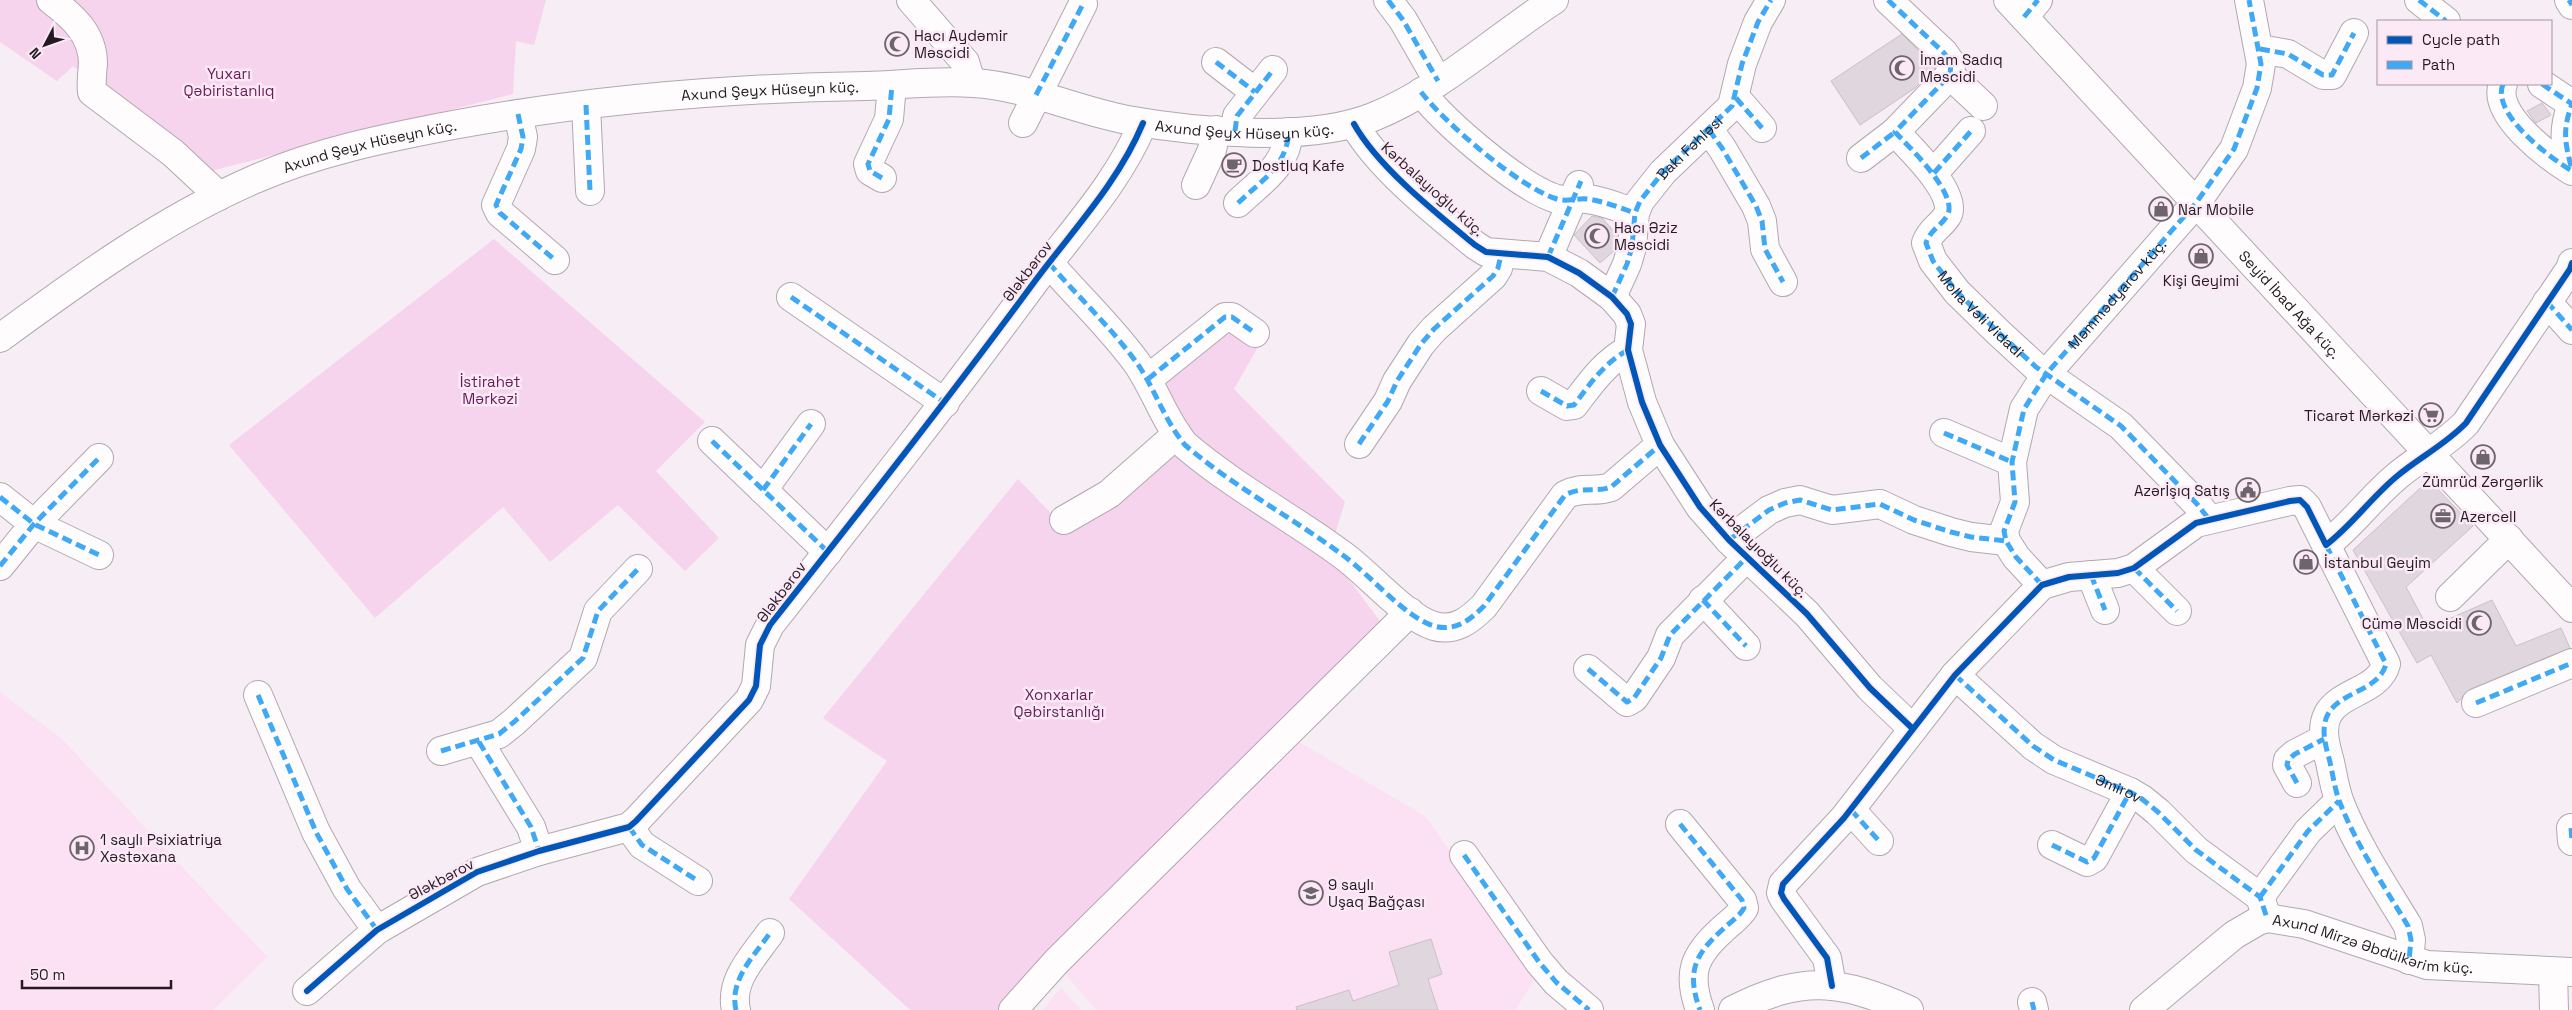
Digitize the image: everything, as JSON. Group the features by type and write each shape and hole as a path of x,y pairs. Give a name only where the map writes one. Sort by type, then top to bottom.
{"street":[{"path":"51,0 70,15 90,41 93,63 92,92 173,154 219,196"},
{"path":"911,0 965,62 971,82"},
{"path":"1388,0 1412,34 1439,114 1518,179 1540,192 1559,200 1577,191"},
{"name":"Axund Şeyx Hüseyn küç.","path":"0,338 93,272 219,196 256,178 336,151 409,133 518,114 586,105 732,91 804,86 971,82 1036,95 1143,122 1226,130 1289,132 1332,129 1354,124 1375,116 1429,86 1554,0"},
{"name":"Bakı Fəhləsi","path":"1612,297 1627,264 1632,247 1635,213 1640,201 1663,172 1732,106 1736,98 1742,64 1758,22 1771,0"},
{"path":"1861,158 1895,132 1950,75 1951,64 1944,53 1888,0"},
{"name":"Məmmədyarov küç.","path":"2006,540 2004,531 2015,502 2012,462 2024,409 2048,373 2196,202 2234,149 2257,88 2261,64 2260,49 2249,0"},
{"path":"2419,0 2445,20"},
{"path":"2569,0 2572,5"},
{"path":"1023,123 1083,4"},
{"name":"Seyid İbad Ağa küç.","path":"2023,6 2196,202 2572,608"},
{"path":"2260,49 2288,54 2323,75 2332,75 2354,33"},
{"path":"1216,62 1255,92"},
{"path":"1196,185 1212,150 1273,70"},
{"path":"1950,75 1983,106"},
{"path":"882,178 870,171 868,164 889,119 892,85"},
{"path":"2502,85 2499,96 2506,112 2544,151 2572,170"},
{"path":"2544,85 2572,104 2566,121 2564,138 2572,170"},
{"path":"1736,98 1762,128"},
{"path":"586,105 590,191"},
{"path":"518,114 523,137 522,149 496,205 500,213 554,260"},
{"name":"Ələkbərov","path":"307,992 377,930 477,872 539,851 629,827 749,700 756,686 760,645 770,625 945,402 1110,184 1134,145 1143,122"},
{"name":"Kərbalayıoğlu küç.","path":"1354,124 1363,140 1384,164 1460,232 1486,252 1501,255 1548,256 1579,273 1612,297 1627,314 1631,324 1628,350 1642,402 1660,445 1700,507 1738,548 1807,614 1859,676 1914,729"},
{"path":"1709,130 1722,148 1756,206 1762,221 1765,249 1783,282"},
{"path":"1934,173 1971,131"},
{"path":"1238,203 1277,166 1288,148 1289,132"},
{"name":"Molla Vəli Vidadi","path":"1895,132 1934,173 1949,209 1947,216 1930,232 1926,243 1933,261 1957,292 2023,356 2121,426 2197,504 2208,518"},
{"path":"1577,191 1586,199 1635,213"},
{"path":"1548,256 1577,191"},
{"path":"1359,444 1388,401 1414,353 1434,329 1493,276 1498,268 1501,255"},
{"path":"1049,263 1135,361 1148,379 1177,434 1196,454 1344,556 1424,622 1444,628 1456,627 1472,617 1484,606 1565,494 1576,489 1602,490 1611,487 1660,445"},
{"path":"2326,544 2337,536 2393,479 2428,452 2449,440 2466,423 2570,269 2572,263"},
{"path":"791,297 945,402"},
{"path":"2547,302 2572,330"},
{"path":"1148,379 1225,317 1232,317 1255,333"},
{"path":"1541,391 1567,406 1574,405 1603,368 1613,358 1628,350"},
{"path":"764,490 811,424"},
{"path":"1064,520 1109,494 1177,434"},
{"path":"1944,434 2012,462"},
{"path":"712,442 828,552"},
{"path":"0,566 34,524 99,458"},
{"path":"0,497 34,524 99,555"},
{"path":"1588,669 1628,702 1634,698 1661,658 1670,635 1703,600 1738,548 1770,510 1785,503 1800,500 1832,510 1880,504 1914,520 1951,532 1972,537 2006,540 2016,557 2042,584"},
{"path":"1832,986 1828,958 1781,893 1783,884 1850,810 1955,675 2042,584 2070,577 2118,573 2134,568 2181,532 2208,518 2300,500 2307,507 2386,664 2384,673 2376,680 2334,706 2324,725 2324,739 2339,801 2355,835 2408,926 2411,940 2409,960"},
{"path":"2450,597 2509,539"},
{"path":"2134,568 2177,611"},
{"path":"441,752 479,742 499,734 583,658 598,610 638,569"},
{"path":"2091,575 2104,610"},
{"path":"1703,600 1746,646"},
{"path":"1012,1010 1064,954 1410,612"},
{"path":"2476,703 2572,663"},
{"name":"Əmirov","path":"1955,675 2033,746 2070,768 2130,792 2158,812 2196,850 2264,908"},
{"path":"258,695 316,832 347,889 377,930"},
{"path":"2297,783 2287,765 2288,760 2324,739"},
{"path":"479,742 531,827 537,838 539,851"},
{"path":"2052,845 2087,862 2094,858 2130,792"},
{"path":"2264,908 2308,831 2339,801"},
{"path":"1850,810 1879,842"},
{"path":"1680,824 1742,900 1744,908 1708,942 1696,962 1693,989 1700,1010"},
{"path":"629,827 642,845 698,881"},
{"path":"1464,855 1539,962 1556,982 1589,1010"},
{"name":"Axund Mirzə Əbdülkərim küç.","path":"2144,1010 2234,935 2258,921 2264,908 2304,924 2409,960 2438,967 2563,972"},
{"path":"736,1010 734,1001 736,985 742,971 770,933"},
{"path":"2554,1010 2563,972"},
{"path":"1734,1010 1782,989 1805,984 1832,986 1863,992 1909,1010"}],"shaded area":[{"name":"1 saylı Psixiatriya Xəstəxana","path":"0,692 62,739 267,957 213,1010 0,1010"},
{"name":"9 saylı Uşaq Bağçası","path":"1299,742 1425,816 1538,975 1515,1010 1096,1010 1062,970"},
{"path":"1061,988 1081,1010 1043,1010"}],"green space":[{"name":"Yuxarı Qəbiristanlıq","path":"0,0 546,0 534,45 516,41 513,94 211,171 73,66 57,81 0,42"},
{"name":"İstirahət Mərkəzi","path":"494,239 705,422 656,471 719,538 685,571 618,505 550,562 503,507 375,618 229,445"},
{"name":"Xonxarlar Qəbirstanlığı","path":"1228,322 1258,347 1234,389 1345,502 1329,553 1385,628 1042,962 998,1010 910,1010 789,899 887,761 823,718 1018,479 1066,529 1184,436 1159,376"}],"building":[{"path":"1902,34 1935,68 1915,88 1860,125 1831,81"},
{"path":"2542,103 2551,115 2536,123 2527,111"},
{"path":"1592,216 1602,218 1617,235 1615,250 1600,263 1574,235"},
{"path":"2429,480 2473,526 2406,587 2428,628 2492,600 2516,646 2561,628 2570,648 2470,689 2457,703 2431,655 2417,663 2353,550"},
{"path":"1431,939 1442,974 1428,979 1438,1010 1297,1010 1296,1007 1349,990 1353,1001 1399,985 1389,952"}],"marked path":[{"path":"1388,0 1403,20 1438,81"},
{"path":"1612,297 1627,264 1632,247 1635,213 1640,201 1663,172 1732,106 1742,64 1758,22 1771,0"},
{"path":"1888,0 1944,53 1951,63 1950,75 1895,132 1931,171 1946,196 1949,207 1947,216 1930,234 1926,243 1933,261 1957,292 2036,367 2121,426 2197,504 2208,518"},
{"path":"2024,17 2038,0"},
{"path":"2042,585 2016,557 2006,541 2004,531 2015,502 2012,462 2024,409 2047,373 2196,203 2234,149 2257,88 2261,64 2249,0"},
{"path":"2419,0 2445,20"},
{"path":"2569,0 2572,5"},
{"path":"1036,95 1083,4"},
{"path":"2260,49 2288,54 2323,75 2332,75 2354,33"},
{"path":"1216,62 1255,92"},
{"path":"1235,131 1237,116 1273,70"},
{"path":"882,178 870,171 868,164 889,119 892,85"},
{"path":"2503,85 2502,96 2505,108 2513,121 2537,145 2572,171"},
{"path":"2544,85 2572,104 2566,130 2572,170"},
{"path":"1421,92 1447,120 1484,153 1542,193 1561,200 1584,199 1600,201 1635,213"},
{"path":"1736,98 1762,128"},
{"path":"586,105 590,191"},
{"path":"518,114 523,137 521,149 496,205 500,213 555,260"},
{"path":"1709,130 1722,148 1756,206 1762,221 1765,249 1783,282"},
{"path":"1934,173 1971,131"},
{"path":"1238,203 1264,180 1278,164 1287,144 1289,132"},
{"path":"1861,158 1895,132"},
{"path":"1548,257 1581,181"},
{"path":"1359,444 1388,401 1397,381 1421,344 1434,329 1493,276 1498,268 1501,255"},
{"path":"1049,263 1129,352 1185,445 1243,489 1344,556 1400,605 1423,621 1434,626 1449,627 1462,624 1484,606 1565,495 1571,492 1611,487 1660,445"},
{"path":"791,297 945,403"},
{"path":"2547,302 2572,330"},
{"path":"1148,379 1225,317 1232,317 1255,333"},
{"path":"1541,391 1567,406 1574,405 1605,368 1619,355 1628,350"},
{"path":"763,490 811,424"},
{"path":"1944,433 2012,462"},
{"path":"712,441 828,552"},
{"path":"0,566 34,524 99,458"},
{"path":"0,497 34,524 99,555"},
{"path":"1729,540 1769,510 1785,503 1800,500 1832,510 1880,504 1914,520 1951,532 1971,537 2006,541"},
{"path":"2326,545 2386,664 2376,680 2334,706 2328,714 2324,726 2326,744 2340,803 2354,835 2408,926 2411,940 2409,960"},
{"path":"1588,669 1627,702 1634,698 1661,658 1670,635 1747,557"},
{"path":"2134,568 2177,611"},
{"path":"441,751 499,734 514,722 583,658 598,611 638,569"},
{"path":"2091,575 2105,610"},
{"path":"1703,600 1746,646"},
{"path":"2476,703 2572,663"},
{"path":"1955,675 2033,746 2054,760 2130,792 2142,799 2158,812 2196,850 2260,897 2267,918"},
{"path":"258,695 316,832 347,889 377,930"},
{"path":"2297,783 2287,765 2288,760 2295,754 2324,739"},
{"path":"479,742 531,827 539,851"},
{"path":"2052,845 2087,862 2094,858 2130,792"},
{"path":"2260,897 2308,831 2339,801"},
{"path":"1851,810 1879,841"},
{"path":"1680,824 1742,900 1744,908 1704,948 1695,966 1694,986 1700,1010"},
{"path":"629,827 642,845 698,881"},
{"path":"2571,828 2572,841"},
{"path":"1464,855 1539,962 1556,982 1589,1010"},
{"path":"736,1010 735,999 739,979 770,933"},
{"path":"2032,1002 2034,1010"}],"cycle path":[{"path":"307,991 377,930 477,872 539,851 629,827 636,821 749,700 756,686 760,645 770,625 904,454 1094,205 1121,166 1143,123"},
{"path":"1354,124 1364,140 1393,173 1426,204 1475,245 1486,252 1548,257 1579,273 1612,297 1627,314 1631,324 1628,350 1642,402 1660,445 1700,507 1729,540 1807,614 1870,688 1913,729"},
{"path":"1832,986 1827,958 1784,899 1781,893 1783,884 1844,818 1955,675 2042,585 2069,577 2118,573 2134,568 2196,523 2290,501 2300,500 2307,507 2326,545 2396,477 2466,423 2570,269 2572,263"}],"place":[{"name":"Hacı Aydəmir Məscidi","path":"897,44"},
{"name":"İmam Sadıq Məscidi","path":"1902,68"},
{"name":"Dostluq Kafe","path":"1234,165"},
{"name":"Nar Mobile","path":"2161,209"},
{"name":"Hacı Əziz Məscidi","path":"1597,236"},
{"name":"Kişi Geyimi","path":"2201,256"},
{"name":"Ticarət Mərkəzi","path":"2431,415"},
{"name":"Zümrüd Zərgərlik","path":"2483,457"},
{"name":"Azərİşıq Satış","path":"2248,490"},
{"name":"Azercell","path":"2443,516"},
{"name":"İstanbul Geyim","path":"2306,562"},
{"name":"Cümə Məscidi","path":"2479,623"},
{"name":"1 saylı Psixiatriya Xəstəxana","path":"82,848"},
{"name":"9 saylı Uşaq Bağçası","path":"1311,893"}]}
